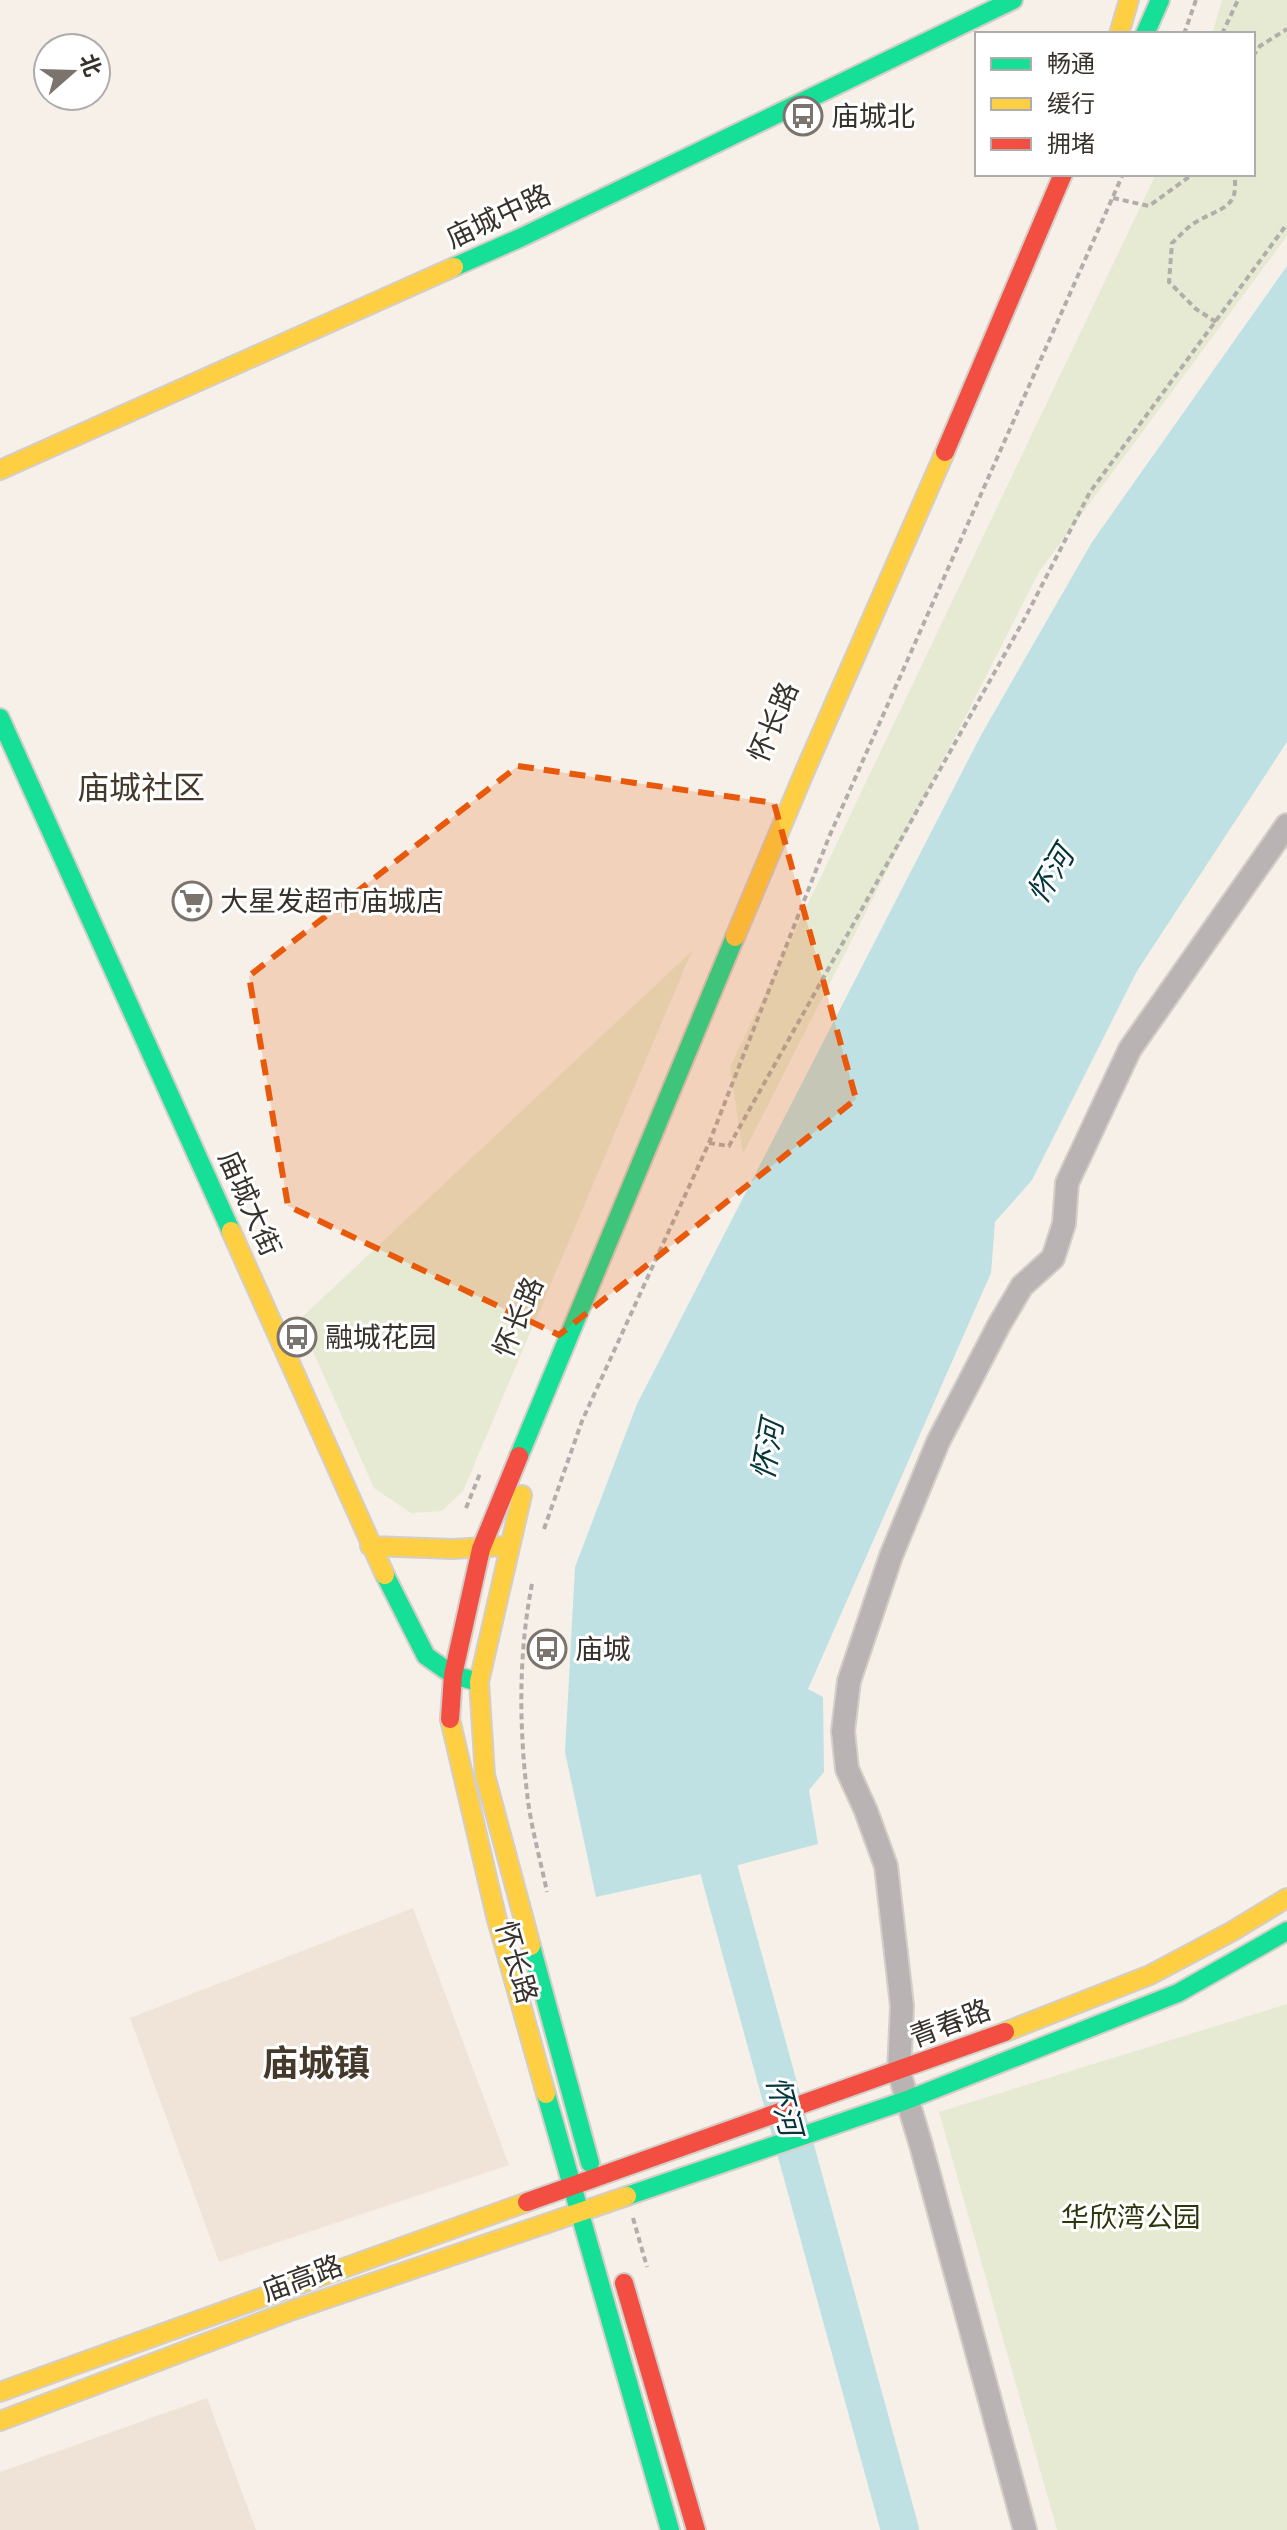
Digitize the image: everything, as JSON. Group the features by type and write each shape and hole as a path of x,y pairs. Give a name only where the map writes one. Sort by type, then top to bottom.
{"main road":[{"name":"庙城中路","path":"0,470 520,238 1013,0"},
{"path":"1120,32 1129,0"},
{"path":"1146,32 1160,0"},
{"name":"怀长路","path":"670,2530 496,1916 450,1722 453,1675 481,1549 798,787 985,361 1062,176"},
{"name":"庙城大街","path":"0,718 284,1347 370,1546 426,1656 453,1675 479,1682"},
{"name":"怀长路","path":"607,2223 485,1775 479,1682 520,1500 610,1275 711,1043"},
{"path":"370,1546 481,1549 509,1545"},
{"name":"青春路","path":"619,2169 899,2072 1150,1975 1287,1898"},
{"name":"青春路","path":"627,2196 907,2100 1178,1993 1287,1931"},
{"name":"庙高路","path":"0,2392 619,2169"},
{"name":"庙高路","path":"0,2421 293,2310 627,2196"},
{"path":"619,2265 696,2530"}],"street":[{"path":"1025,2530 899,2072 902,2006 886,1866 847,1769 843,1731 849,1681 891,1556 938,1442 1022,1286 1053,1258 1064,1224 1067,1183 1130,1049 1287,825"}],"path":[{"path":"1185,32 1196,0"},
{"path":"1223,32 1238,0"},
{"path":"1255,53 1260,46 1287,29"},
{"path":"540,1539 582,1421 709,1143 829,837 1122,176"},
{"path":"1113,198 1149,206 1190,176"},
{"path":"1216,322 1196,309 1169,282 1172,243 1194,223 1230,204 1237,190 1234,176"},
{"path":"709,1143 729,1146 1017,632 1090,492 1287,224"},
{"path":"465,1512 487,1459"},
{"name":"怀长路","path":"532,1583 526,1612 521,1724 529,1804 548,1897"},
{"path":"627,2196 649,2273"}],"highlighted area":[{"path":"518,766 774,803 856,1099 559,1335 288,1206 249,976"}],"shaded area":[{"path":"413,1908 509,2165 219,2262 130,2018"},
{"path":"207,2398 256,2530 0,2530 0,2472"}],"green space":[{"path":"1222,0 1287,0 1287,236 1039,572 743,1154 730,1067 1155,176 1255,176 1255,32 1213,32"},
{"path":"692,951 463,1491 442,1511 411,1513 374,1488 299,1320"},
{"name":"华欣湾公园","path":"1287,2004 1287,2530 1057,2530 939,2112"}],"water":[{"path":"1287,266 1287,742 1137,971 1032,1180 995,1222 991,1273 808,1689 823,1697 824,1772 809,1790 818,1844 596,1897 565,1752 575,1567 637,1404 980,737 1092,542"}],"waterway":[{"name":"怀河","path":"705,1819 900,2530"}],"traffic: fast":[{"path":"454,267 1013,0"},
{"path":"1146,32 1160,0"},
{"path":"0,718 231,1231"},
{"path":"519,1456 735,937"},
{"path":"385,1575 426,1656 453,1675 475,1681"},
{"path":"627,2196 907,2100 1178,1993 1287,1931"},
{"path":"531,1946 590,2163"},
{"path":"546,2094 670,2530"}],"traffic: slow":[{"path":"1120,32 1129,0"},
{"path":"0,470 454,267"},
{"path":"735,937 945,452"},
{"path":"231,1231 385,1575"},
{"path":"522,1495 479,1682 485,1775 531,1946"},
{"path":"370,1546 453,1549 503,1546"},
{"path":"450,1719 496,1916 546,2094"},
{"path":"1005,2032 1150,1975 1287,1898"},
{"path":"0,2421 293,2310 627,2196"},
{"path":"0,2392 527,2202"}],"traffic: jam":[{"path":"945,452 1062,176"},
{"path":"450,1719 453,1675 481,1549 519,1456"},
{"path":"527,2202 1005,2032"},
{"path":"624,2283 696,2530"}],"place":[{"name":"庙城北","path":"803,116"},
{"name":"大星发超市庙城店","path":"192,901"},
{"name":"融城花园","path":"297,1337"},
{"name":"庙城","path":"547,1649"}],"district":[{"name":"庙城社区","path":"141,788"},
{"name":"庙城镇","path":"316,2063"}]}
